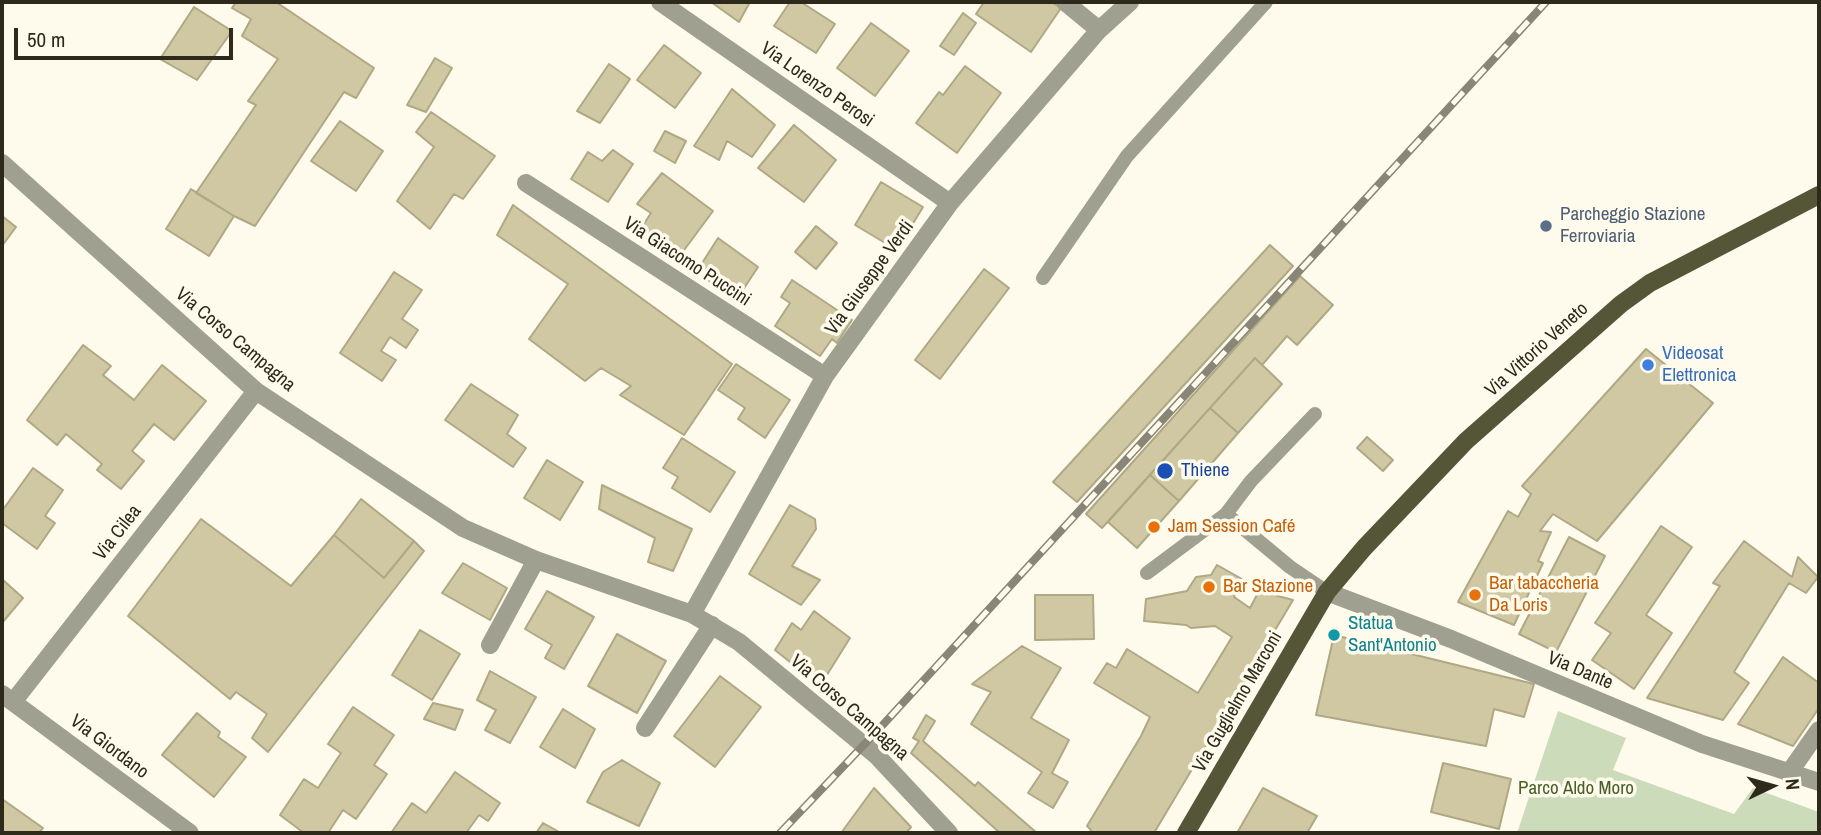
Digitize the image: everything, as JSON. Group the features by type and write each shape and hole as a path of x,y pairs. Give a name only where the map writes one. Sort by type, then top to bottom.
{"main road":[{"name":"Via Vittorio Veneto","path":"1327,592 1364,548 1466,441 1621,303 1690,260 1819,195"},
{"name":"Via Guglielmo Marconi","path":"1186,833 1327,592"}],"street":[{"name":"Via Lorenzo Perosi","path":"660,2 950,203"},
{"path":"1065,2 1099,30"},
{"name":"Via Giuseppe Verdi","path":"692,614 825,376 950,203 1099,30 1130,2"},
{"name":"Via Corso Campagna","path":"2,163 257,391 463,528 536,560 692,614 739,642 877,756 949,833"},
{"name":"Via Giacomo Puccini","path":"526,183 825,376"},
{"name":"Via Cilea","path":"7,698 257,391"},
{"path":"490,645 536,560"},
{"name":"Via Dante","path":"1327,592 1451,639 1702,744 1819,782"},
{"path":"645,728 712,625"},
{"name":"Via Giordano","path":"7,698 190,833"},
{"path":"1789,773 1819,730"}],"lane":[{"path":"1043,278 1127,156 1266,2"},
{"path":"1147,573 1226,514 1251,481 1315,414"},
{"path":"1226,514 1290,567 1327,592"}],"green space":[{"name":"Parco Aldo Moro","path":"1558,711 1626,738 1613,770 1734,814 1753,788 1819,812 1819,830 1817,833 1517,833"}],"building":[{"path":"236,2 276,2 374,68 356,98 344,92 255,226 196,193 256,105 248,101 278,59 242,36 251,19 232,8"},
{"path":"711,2 750,2 739,22"},
{"path":"790,2 801,2 835,24 816,53 774,26"},
{"path":"984,2 1051,2 1061,8 1031,52 976,14"},
{"path":"194,7 232,31 197,80 160,59"},
{"path":"963,13 976,23 954,55 940,46"},
{"path":"871,23 909,51 875,96 837,68"},
{"path":"664,45 701,73 675,108 637,80"},
{"path":"435,58 452,68 426,112 407,105"},
{"path":"609,64 630,79 600,123 577,111"},
{"path":"965,66 1001,93 957,153 916,123 939,92 943,95"},
{"path":"732,89 775,125 752,157 727,141 719,160 694,146"},
{"path":"431,112 495,156 463,199 454,194 430,229 397,201 434,147 416,132"},
{"path":"340,121 383,151 356,191 311,161"},
{"path":"794,125 836,160 804,202 758,168"},
{"path":"665,131 686,141 675,163 654,151"},
{"path":"613,150 633,164 608,202 571,179 588,152 602,161"},
{"path":"662,173 713,211 679,257 640,230 651,213 637,204"},
{"path":"881,182 923,207 897,250 855,225"},
{"path":"191,189 234,216 209,256 166,229"},
{"path":"513,205 732,364 684,435 620,395 631,386 601,368 585,381 529,339 568,284 497,235"},
{"path":"2,216 16,227 2,246"},
{"path":"816,226 837,243 816,269 795,252"},
{"path":"718,238 758,267 735,302 697,271"},
{"path":"1270,245 1293,266 1077,502 1053,482"},
{"path":"984,269 1009,288 940,379 915,360"},
{"path":"394,272 422,290 402,319 418,330 406,348 390,337 381,351 396,360 382,381 340,353"},
{"path":"1300,276 1333,305 1297,345 1287,336 1262,365 1255,358 1102,528 1086,514"},
{"path":"792,280 852,320 837,343 832,339 820,356 775,326 790,303 781,297"},
{"path":"83,345 111,366 103,375 134,400 162,365 206,401 174,440 154,424 132,451 144,461 121,489 97,470 102,464 66,434 57,445 27,420"},
{"path":"1646,349 1713,403 1597,541 1553,514 1540,531 1551,532 1538,561 1543,563 1514,625 1458,602 1508,511 1518,517 1531,494 1522,486"},
{"path":"1255,358 1282,384 1238,433 1210,408"},
{"path":"736,364 790,400 765,438 738,419 745,408 718,390"},
{"path":"471,384 518,415 507,434 526,448 513,467 445,420"},
{"path":"1210,408 1238,433 1179,501 1150,475"},
{"path":"1367,437 1393,460 1383,471 1357,448"},
{"path":"682,438 735,472 710,512 672,488 678,477 663,468"},
{"path":"547,460 583,482 560,520 524,498"},
{"path":"33,468 63,490 45,516 55,523 37,549 2,523 2,511"},
{"path":"1150,475 1179,501 1137,548 1108,522"},
{"path":"602,485 692,529 673,571 648,562 655,538 599,509"},
{"path":"361,499 414,541 384,578 334,535"},
{"path":"790,505 815,519 816,529 792,566 820,580 801,605 749,574"},
{"path":"201,519 291,586 334,535 384,578 414,541 424,551 268,752 252,738 267,714 236,692 230,699 128,616"},
{"path":"1661,526 1692,547 1646,615 1672,633 1634,689 1592,660 1611,633 1595,623"},
{"path":"1569,537 1605,556 1556,652 1519,634"},
{"path":"1744,541 1792,577 1798,557 1818,577 1806,593 1789,583 1734,672 1749,683 1723,720 1647,698 1720,586 1713,583"},
{"path":"463,563 507,588 490,620 442,593"},
{"path":"1217,565 1242,579 1234,597 1250,608 1259,591 1293,600 1154,833 1089,833 1091,830 1087,826 1150,717 1094,683 1107,663 1116,668 1127,649 1198,693 1232,637 1215,626 1191,628 1186,625 1144,621 1146,599 1187,591 1196,577 1211,575"},
{"path":"2,579 23,598 2,623"},
{"path":"547,591 594,617 564,669 545,658 552,645 525,629"},
{"path":"1035,595 1093,595 1094,639 1035,640"},
{"path":"814,611 850,638 820,686 775,650 792,623 801,630"},
{"path":"420,630 460,654 432,700 392,675"},
{"path":"617,634 666,661 637,713 588,686"},
{"path":"1334,635 1534,684 1524,717 1494,709 1486,746 1316,715"},
{"path":"1022,646 1061,668 1031,718 1069,740 1052,773 1068,782 1053,808 1028,793 1042,772 971,724 991,692 972,684"},
{"path":"1783,657 1819,683 1819,708 1793,746 1738,724"},
{"path":"490,671 536,697 510,743 485,730 496,710 477,700"},
{"path":"720,676 761,707 715,767 674,736"},
{"path":"433,703 463,710 455,730 424,719"},
{"path":"353,707 394,735 374,765 387,774 356,819 343,810 328,833 304,833 280,815 304,779 318,788 341,753 328,744"},
{"path":"563,709 595,729 575,768 540,747"},
{"path":"197,713 220,732 218,737 246,757 214,797 162,755"},
{"path":"926,715 935,721 923,741 975,786 978,782 1037,833 1000,833 911,753 919,741 913,738"},
{"path":"622,760 660,783 639,826 587,802 603,772"},
{"path":"1443,763 1511,779 1499,829 1431,812"},
{"path":"455,772 500,803 488,821 479,815 466,833 391,833 412,803 426,813"},
{"path":"874,788 911,827 906,833 841,833"},
{"path":"1263,788 1317,816 1307,833 1237,833"},
{"path":"2,799 43,828 39,833 2,833"},
{"path":"543,823 561,833 536,833"}],"railway":[{"path":"780,833 879,729 1546,2"}],"place":[{"name":"Parcheggio Stazione Ferroviaria","path":"1546,226"},
{"name":"Videosat Elettronica","path":"1648,365"},
{"name":"Thiene","path":"1165,471"},
{"name":"Jam Session Café","path":"1154,527"},
{"name":"Bar Stazione","path":"1209,587"},
{"name":"Bar tabaccheria Da Loris","path":"1475,595"},
{"name":"Statua Sant'Antonio","path":"1334,635"}]}
